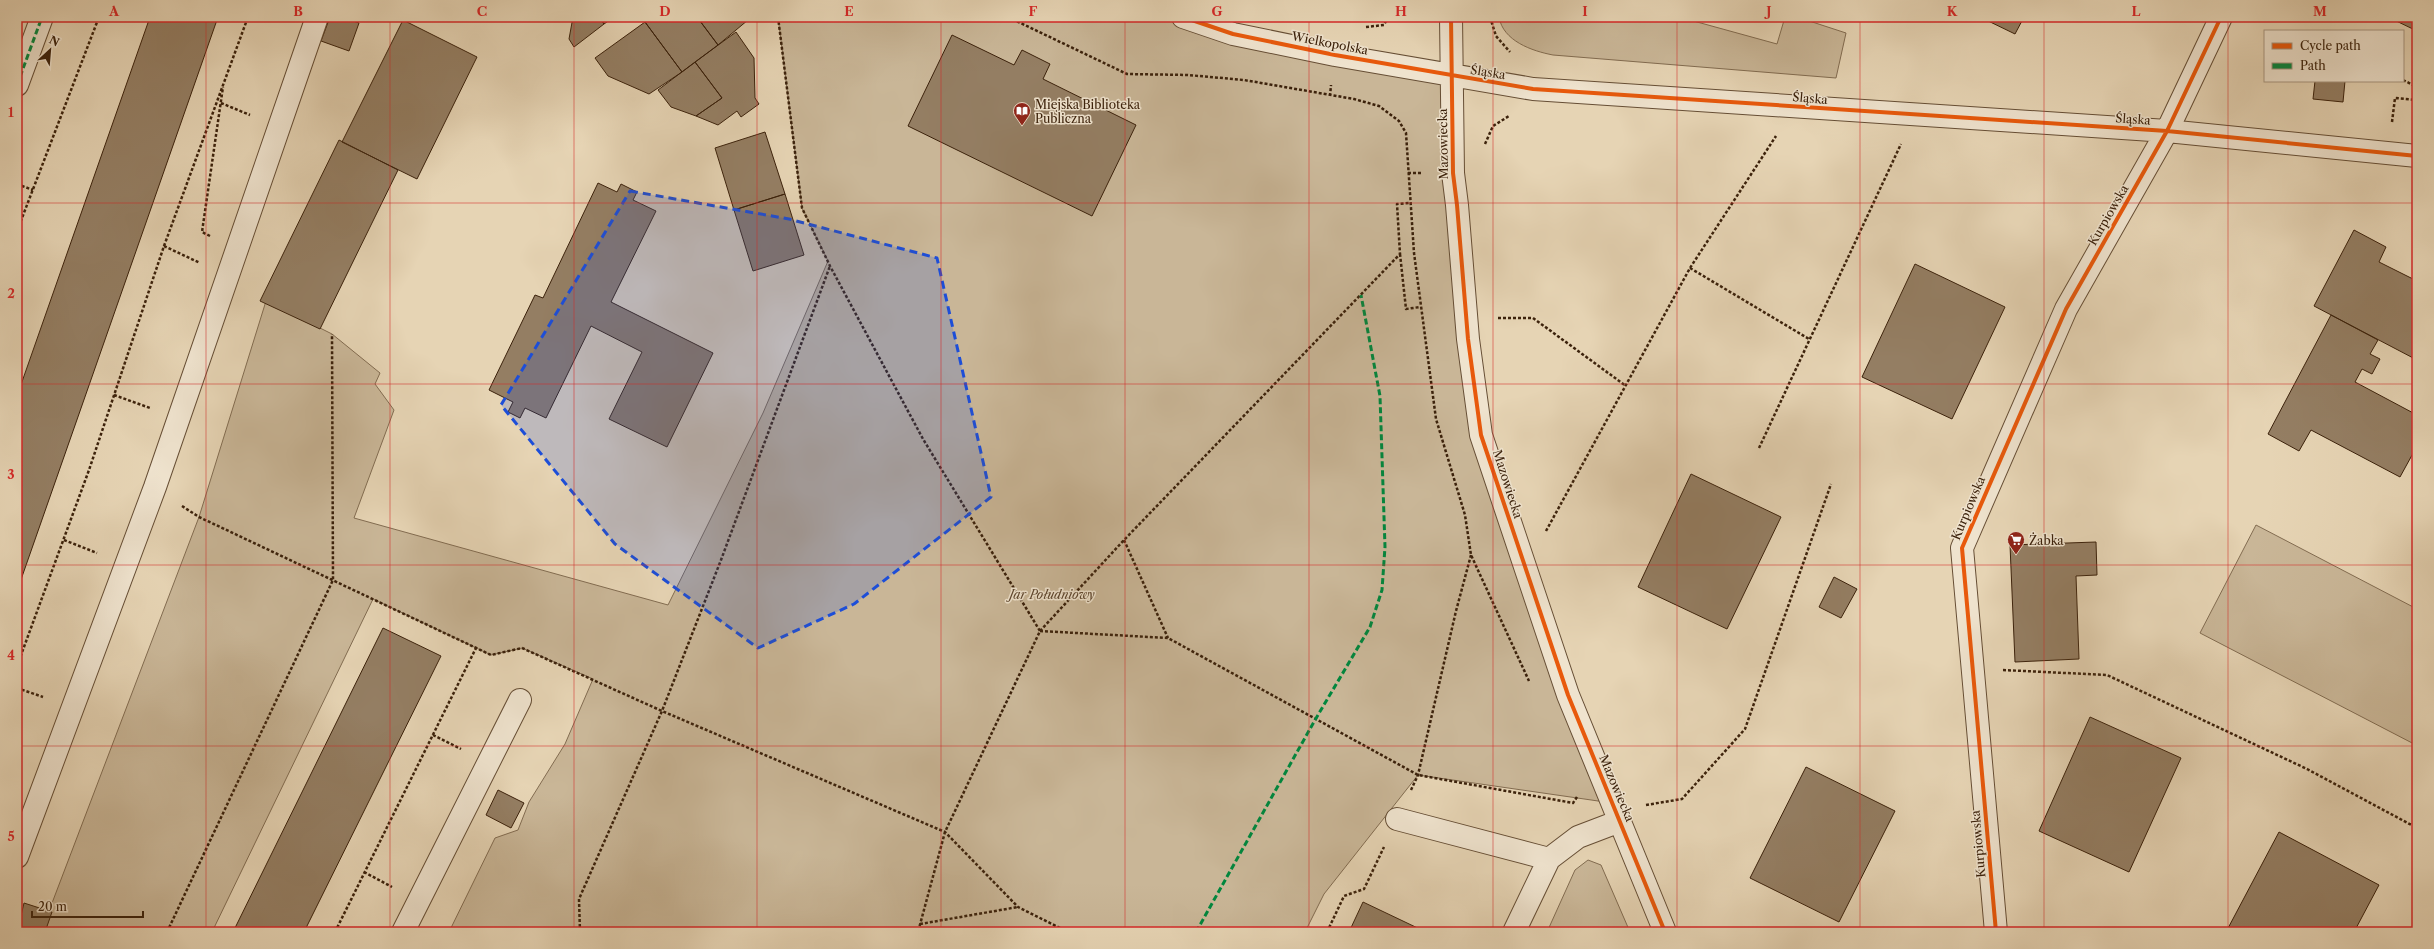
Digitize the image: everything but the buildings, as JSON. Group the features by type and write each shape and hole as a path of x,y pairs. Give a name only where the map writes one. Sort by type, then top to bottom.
{"street":[{"path":"17,85 42,17"},
{"path":"17,857 155,487 317,17"},
{"name":"Wielkopolska","path":"1183,17 1233,34 1452,76"},
{"name":"Mazowiecka","path":"1451,17 1452,173 1457,205 1468,338 1481,435 1568,695 1665,932"},
{"name":"Śląska","path":"2167,132 2220,17"},
{"name":"Śląska","path":"1452,76 1533,89 2167,132 2417,156"},
{"name":"Kurpiowska","path":"1996,932 1962,548 2066,309 2167,132"},
{"path":"403,932 520,700"},
{"path":"1397,819 1549,859"},
{"path":"1514,932 1549,859 1578,837 1620,820"}],"path":[{"path":"17,231 99,17"},
{"path":"17,666 64,540 164,246 248,17"},
{"path":"778,17 802,208 830,266 923,439 1040,631"},
{"path":"1008,17 1127,74 1188,75 1244,80 1354,99 1379,106 1399,121 1406,133 1410,204 1420,307 1436,419 1465,515 1471,555 1529,682"},
{"path":"1363,27 1384,25 1388,17"},
{"path":"1490,17 1496,36 1506,51 1513,54"},
{"path":"2404,80 2417,87"},
{"path":"224,81 202,232 237,248"},
{"path":"2391,124 2395,98 2417,100"},
{"path":"1542,528 1544,535 1690,268 1795,107"},
{"path":"1484,146 1493,126 1510,116"},
{"path":"1758,448 1903,140 1895,140"},
{"path":"17,184 33,190"},
{"path":"1410,204 1397,204 1400,254 1406,309 1420,307"},
{"path":"164,246 198,262"},
{"path":"918,932 946,832 1040,631 1124,540 1400,254"},
{"path":"580,932 579,899 662,711 721,560 830,266"},
{"path":"1690,268 1809,339"},
{"path":"1495,311 1495,318 1533,318 1626,386"},
{"path":"167,932 333,580 332,334"},
{"path":"114,395 178,418"},
{"path":"1647,813 1644,805 1682,799 1745,729 1831,484"},
{"path":"155,487 199,517 491,655 522,648 662,711 946,832 1018,907 1068,932"},
{"path":"64,540 126,564"},
{"path":"1124,540 1168,638"},
{"path":"1327,932 1344,896 1364,889 1418,775 1454,618 1471,555"},
{"path":"1040,631 1168,638 1418,775 1573,803 1579,795"},
{"path":"335,932 477,648"},
{"path":"1973,669 2107,675 2307,769 2417,828"},
{"path":"920,924 1018,907"}],"highlighted area":[{"path":"630,191 789,219 937,258 991,497 854,604 758,648 615,544 501,405"}],"green space":[{"name":"Jar Południowy","path":"778,17 1183,17 1452,76 1481,435 1612,803 1418,775 1324,894 1305,932 449,932 495,838 518,830 529,802 565,744 593,679 522,648 491,655 373,599 212,932 41,932 199,517 266,301 332,334 380,373 375,384 394,410 354,518 668,605 763,413 828,261 802,208"},
{"path":"1499,17 1679,17 1777,44 1785,17 1797,17 1846,33 1836,78 1553,55 1528,48 1512,39 1506,32"},
{"path":"2256,525 2417,609 2416,745 2200,633"},
{"path":"1588,860 1601,865 1630,932 1547,932 1575,870"}],"marked path":[{"path":"17,85 42,17"},
{"path":"1196,932 1315,720 1370,627 1382,590 1385,547 1380,396 1361,295"}],"cycle path":[{"path":"1183,17 1233,34 1335,55 1533,89 2167,131 2417,156"},
{"path":"1451,17 1453,173 1468,339 1481,435 1568,695 1665,932"},
{"path":"1996,932 1962,548 2066,309 2167,131 2221,17"}],"place":[{"name":"Miejska Biblioteka Publiczna","path":"1022,126"},
{"name":"Żabka","path":"2016,555"}]}
